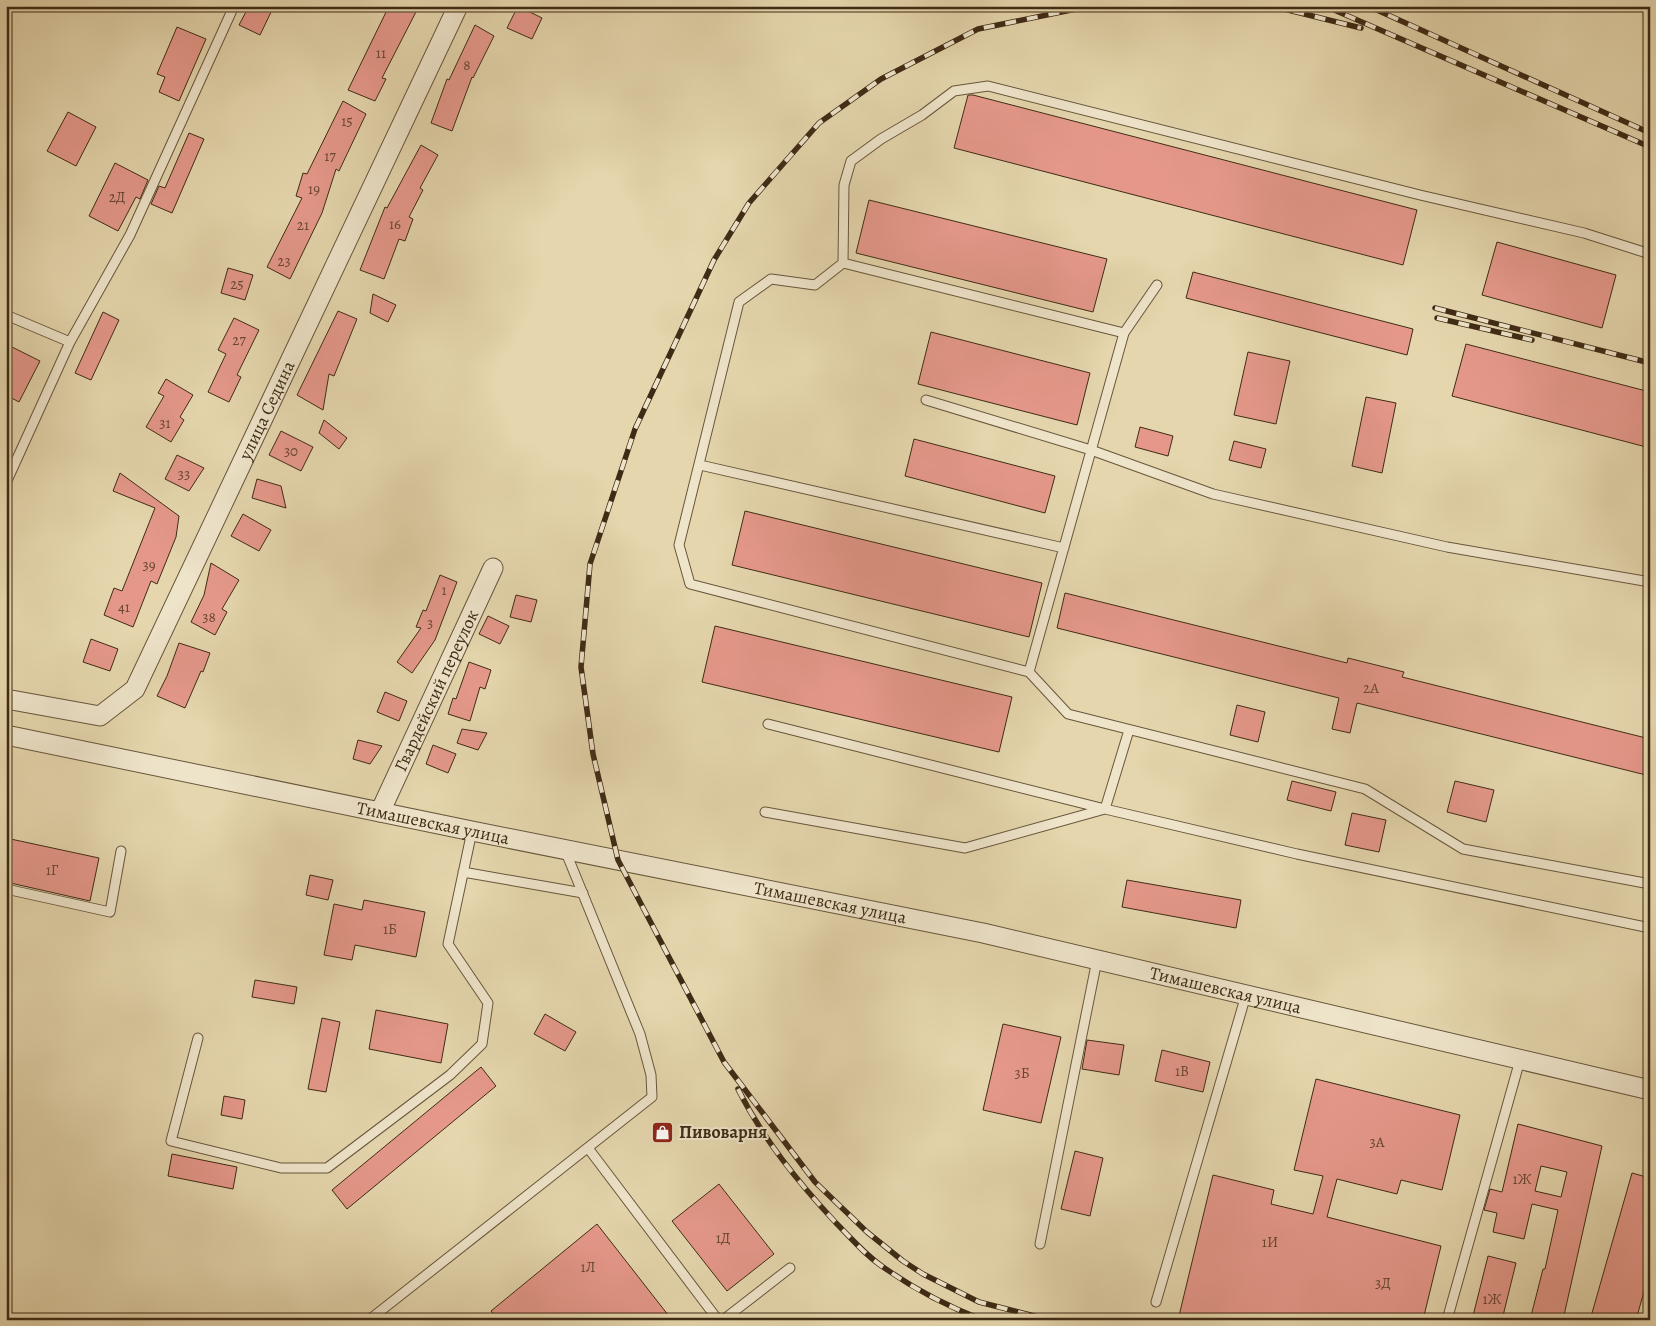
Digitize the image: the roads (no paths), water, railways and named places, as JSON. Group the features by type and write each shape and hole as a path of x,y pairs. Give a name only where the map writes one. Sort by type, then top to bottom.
{"street":[{"name":"улица Седина","path":"6,699 100,716 135,689 458,6"},
{"name":"Гвардейский переулок","path":"380,812 493,568"},
{"name":"Тимашевская улица","path":"6,735 565,850 982,932 1650,1090"}],"lane":[{"path":"6,483 70,342 130,235 234,6"},
{"path":"843,263 844,185 851,161 881,139 922,115 954,91 988,86 1420,195 1584,233 1650,254"},
{"path":"843,263 1124,333"},
{"path":"843,263 814,285 771,279 738,302 700,465 679,544 690,584 1029,672 1068,714 1365,789 1463,849 1650,884"},
{"path":"1029,672 1124,333 1157,286"},
{"path":"6,314 70,342"},
{"path":"926,400 1092,450 1213,494 1447,547 1650,582"},
{"path":"700,465 1064,548"},
{"path":"768,724 1297,854 1650,928"},
{"path":"1105,808 1129,730"},
{"path":"765,812 964,848 1105,808"},
{"path":"198,1038 170,1140 281,1168 327,1168 450,1075 482,1044 488,1003 448,944 472,831"},
{"path":"369,1320 652,1097 651,1075 640,1034 565,850"},
{"path":"6,888 110,912 121,851"},
{"path":"463,872 583,893"},
{"path":"1040,1244 1097,960"},
{"path":"1156,1302 1246,995"},
{"path":"1447,1320 1520,1060"},
{"path":"588,1148 718,1320"},
{"path":"723,1320 790,1268"}],"railway":[{"path":"1050,1320 979,1302 923,1274 903,1261 867,1232 815,1182 724,1062 618,860 593,754 581,667 590,564 635,429 714,260 749,203 819,123 881,79 978,29 1091,6"},
{"path":"1272,6 1361,28"},
{"path":"1325,6 1650,147"},
{"path":"1368,6 1650,133"},
{"path":"1435,308 1650,363"},
{"path":"1437,318 1532,340"},
{"path":"738,1089 770,1143 795,1176 836,1223 866,1253 897,1277 921,1291 945,1304 983,1320"}],"place":[{"name":"Пивоварня","path":"663,1132"}]}
